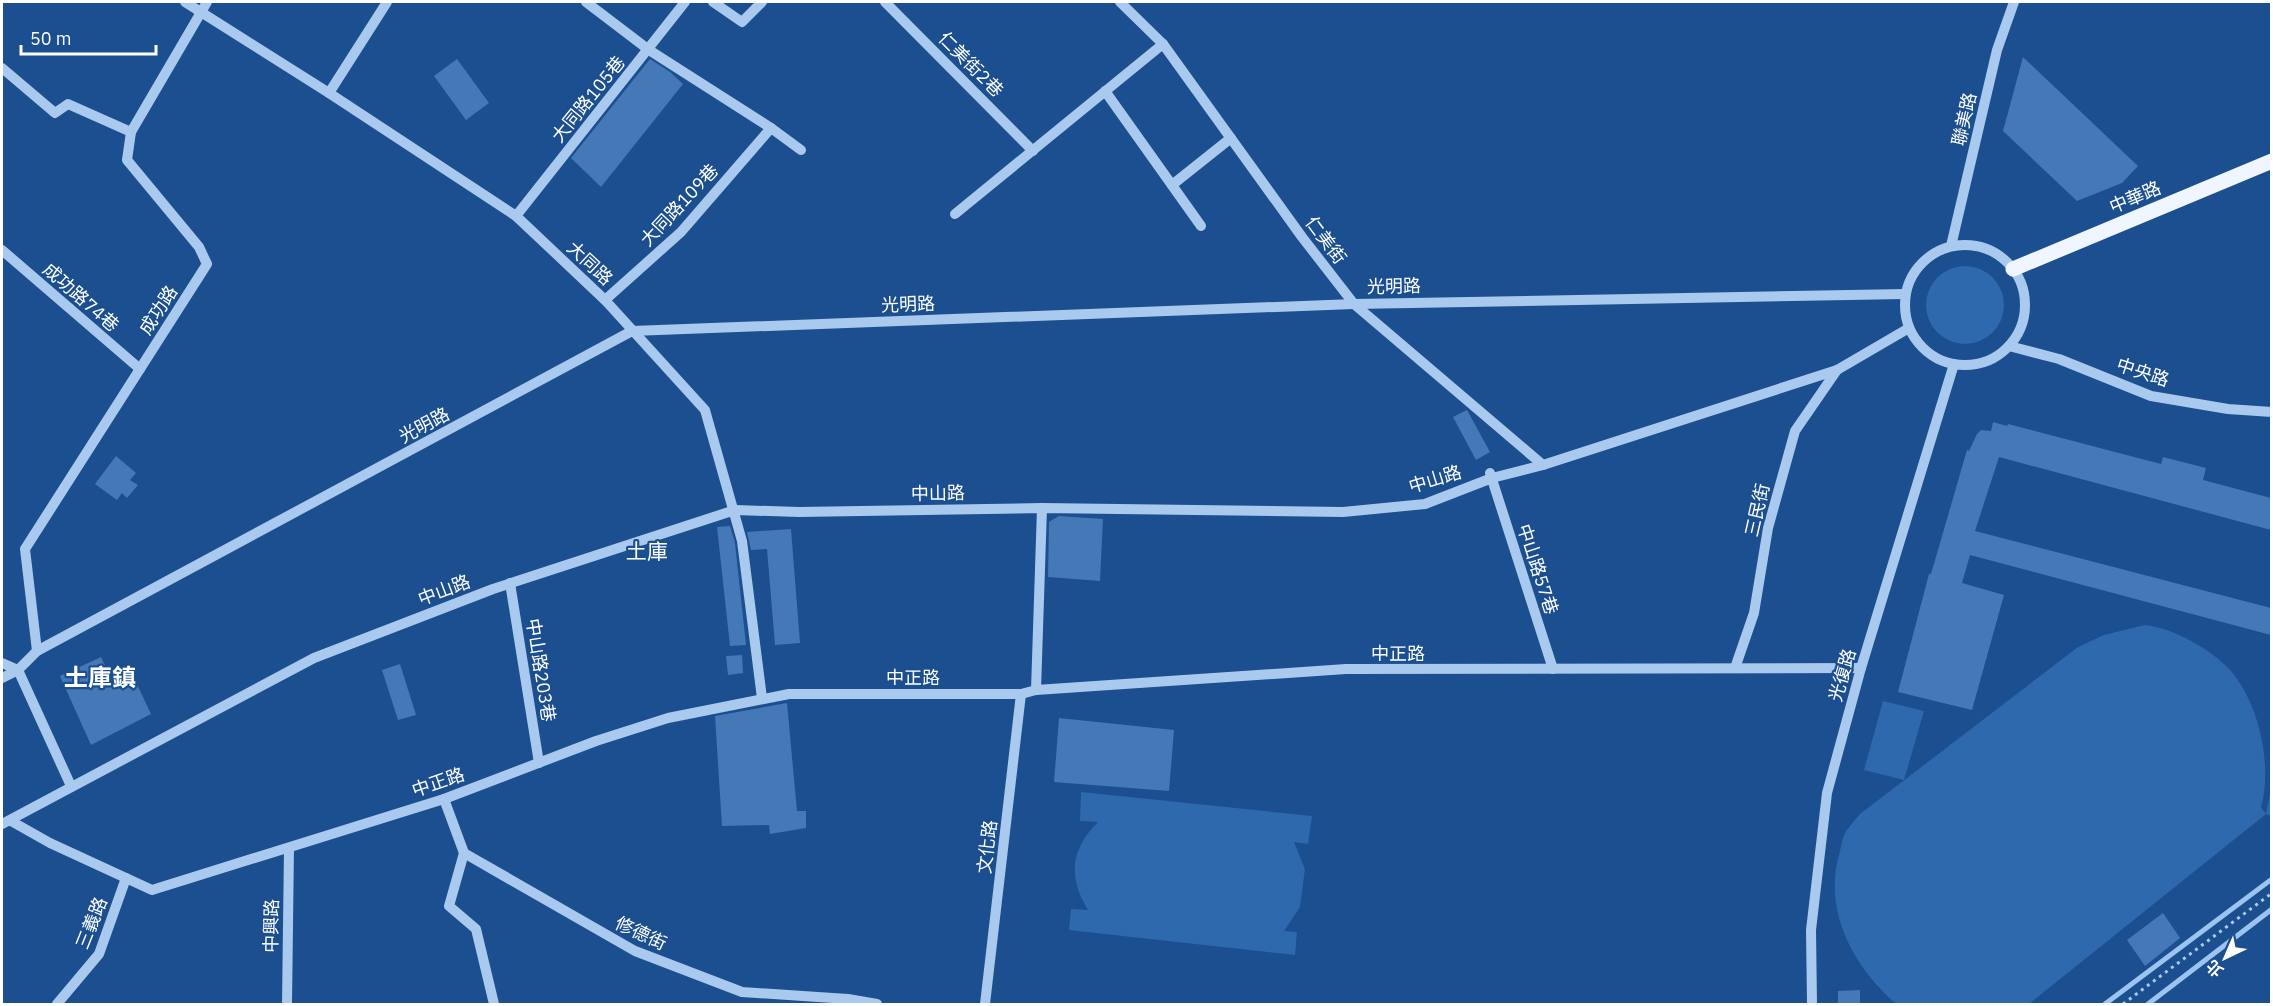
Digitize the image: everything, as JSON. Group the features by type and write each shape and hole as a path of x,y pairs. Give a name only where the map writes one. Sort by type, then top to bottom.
{"main road":[{"name":"中華路","path":"2013,269 2271,161"}],"street":[{"name":"大同路","path":"185,2 204,6 329,93 516,216 605,300 705,410 742,541 762,698"},
{"path":"329,93 387,2"},
{"path":"586,2 649,50 771,128 801,150"},
{"name":"大同路105巷","path":"516,216 685,2"},
{"path":"713,2 742,22 762,2"},
{"name":"仁美街2巷","path":"885,2 1032,151"},
{"name":"仁美街","path":"1120,2 1163,44 1302,237 1354,303 1543,465"},
{"name":"聯美路","path":"1952,246 1997,50 2014,2"},
{"name":"成功路","path":"37,651 25,549 207,264 199,247 127,160 131,132 204,6"},
{"path":"955,214 1163,44"},
{"path":"2,68 55,113 69,104 131,132"},
{"path":"1105,91 1202,226"},
{"name":"大同路109巷","path":"605,300 681,232 771,128"},
{"path":"1172,185 1231,138"},
{"path":"1969,245 1986,249 2001,257 2013,269 2022,288 2024,308 2020,328 2009,346 1993,358 1974,364 1954,364 1935,357 1920,345 1910,328 1905,311 1905,294 1911,277 1921,263 1935,252 1952,246 1969,245"},
{"name":"成功路74巷","path":"2,250 140,369"},
{"name":"光明路","path":"2,678 18,670 37,651 632,331 1354,303 1905,294"},
{"name":"中山路","path":"6,823 71,786 314,658 510,583 735,510 799,512 1042,508 1343,512 1425,504 1491,476 1543,465 1837,370 1910,328"},
{"name":"中央路","path":"2009,346 2059,359 2151,396 2228,409 2271,412"},
{"name":"光復路","path":"1812,1005 1811,930 1827,793 1861,668 1954,364"},
{"name":"三民街","path":"1735,668 1754,613 1768,528 1795,431 1837,370"},
{"name":"中山路57巷","path":"1491,476 1553,669"},
{"path":"1036,690 1042,508"},
{"name":"中山路203巷","path":"510,583 539,763"},
{"path":"2,663 18,670 71,786"},
{"name":"中正路","path":"6,823 152,890 444,799 596,741 668,718 789,694 1022,694 1036,690 1346,669 1861,668"},
{"name":"文化路","path":"985,1005 1022,694"},
{"path":"444,799 464,853 449,906 476,929 494,1005"},
{"name":"中興路","path":"287,1005 289,848"},
{"name":"修德街","path":"464,853 635,951 742,992 848,999 877,1005"},
{"name":"三義路","path":"57,1005 99,954 126,878"}],"path":[{"path":"2123,1005 2271,893"}],"shaded area":[{"path":"1965,266 1980,269 1993,277 2001,290 2004,305 2001,320 1993,333 1980,341 1965,344 1950,341 1937,333 1929,320 1926,305 1929,290 1937,277 1950,269"},
{"path":"2145,625 2167,630 2202,647 2222,662 2240,683 2249,699 2261,736 2265,773 2261,807 2266,814 2029,1004 1896,1004 1867,973 1855,956 1839,917 1835,897 1835,876 1842,841 1847,830 1860,814 2078,647 2104,635"},
{"path":"1883,701 1924,711 1904,780 1864,770"},
{"path":"2271,790 2271,816 2266,814"},
{"path":"1081,792 1312,816 1308,844 1294,842 1305,869 1300,907 1284,931 1297,932 1295,955 1069,930 1071,909 1088,910 1077,886 1075,864 1082,843 1098,822 1080,821"}],"building":[{"path":"2023,57 2138,166 2122,183 2077,201 2003,131"},
{"path":"457,59 489,103 466,120 434,76"},
{"path":"650,59 683,84 601,187 571,158"},
{"path":"1467,410 1490,452 1476,460 1453,417"},
{"path":"1993,422 2161,464 2163,457 2206,468 2203,480 2271,498 2271,530 1999,457 1975,531 2271,608 2271,635 1970,555 1962,583 2004,595 1972,710 1898,692 1929,574 1931,574 1967,450 1969,451 1981,430 1991,431"},
{"path":"116,456 136,473 130,480 138,485 127,498 122,493 117,500 95,484"},
{"path":"1059,516 1103,519 1100,581 1048,577 1049,522"},
{"path":"730,526 735,543 746,645 730,646 717,527"},
{"path":"791,529 800,643 775,645 767,549 751,550 747,532"},
{"path":"742,655 743,673 728,675 726,656"},
{"path":"101,657 115,687 134,678 151,714 91,745 60,676"},
{"path":"400,664 416,715 398,720 382,670"},
{"path":"787,703 797,811 806,811 806,828 770,834 769,825 722,826 715,716"},
{"path":"1059,718 1174,730 1169,791 1054,782"},
{"path":"2163,913 2180,938 2145,966 2127,940"},
{"path":"1860,990 1860,1005 1838,1005 1838,991"}],"waterway":[{"path":"2105,1004 2272,879"},
{"path":"2148,1004 2272,909"}],"district":[{"name":"土庫","path":"647,551"},
{"name":"土庫鎮","path":"100,677"}]}
